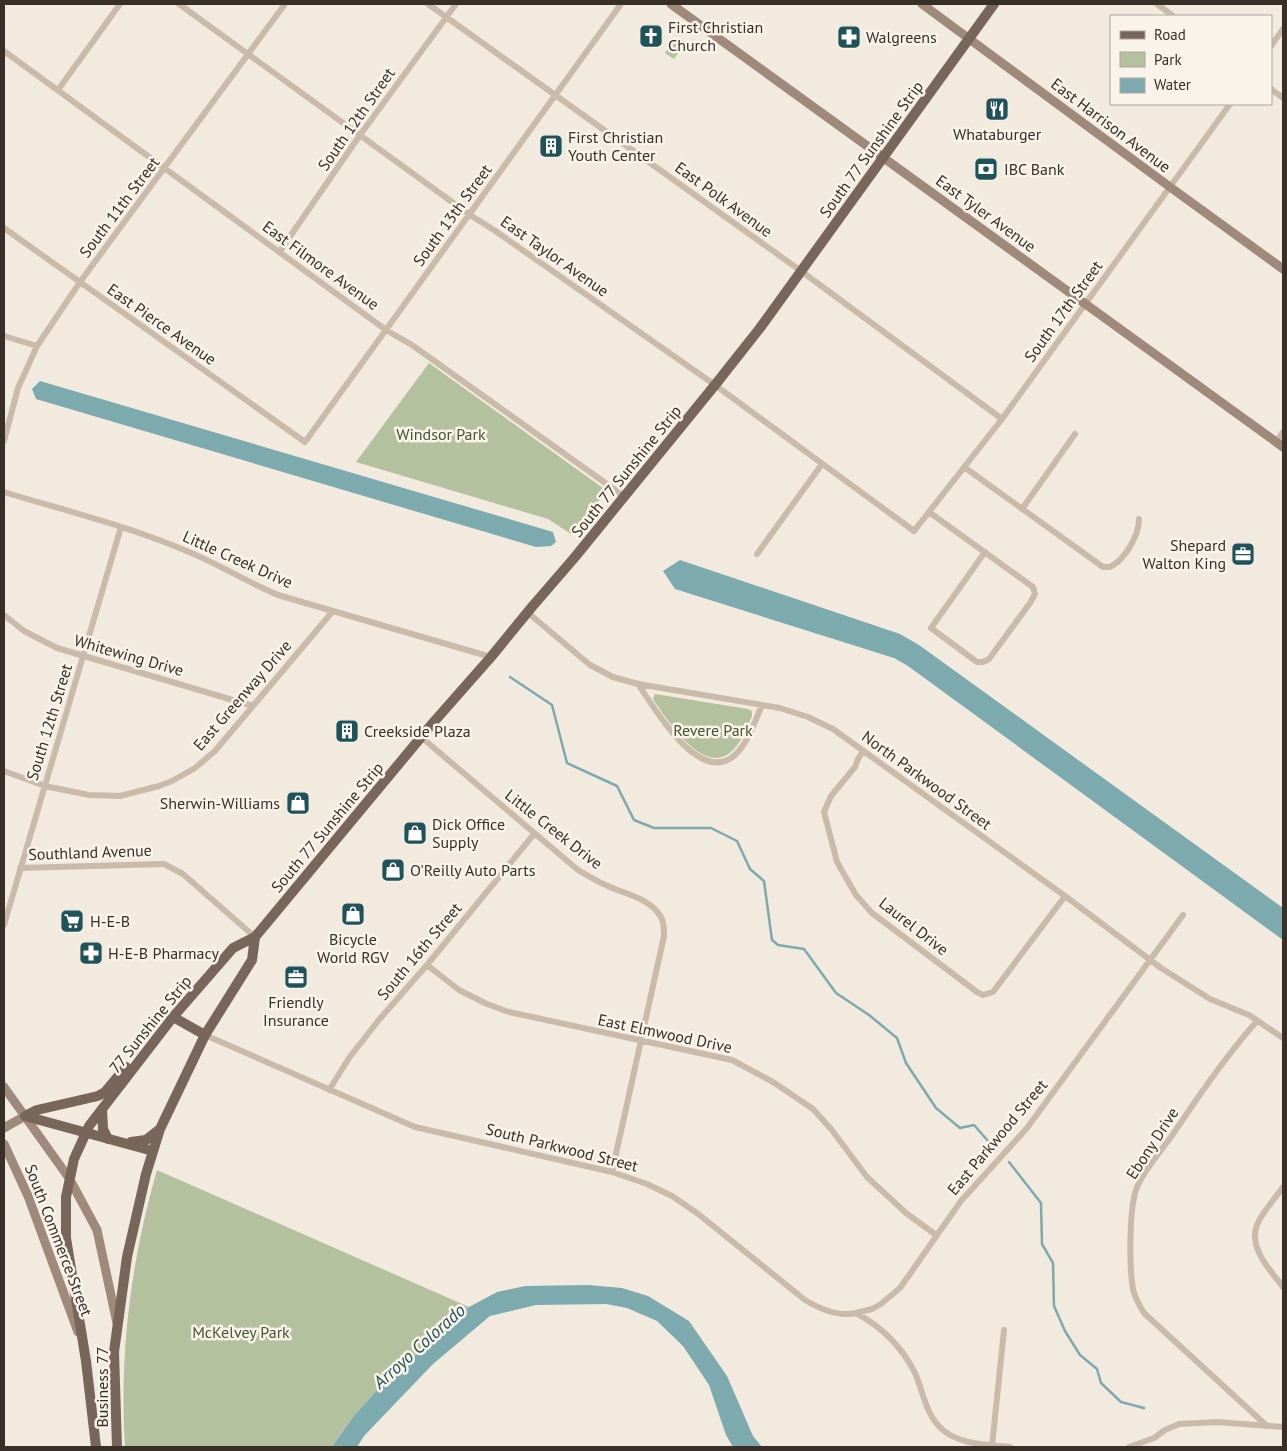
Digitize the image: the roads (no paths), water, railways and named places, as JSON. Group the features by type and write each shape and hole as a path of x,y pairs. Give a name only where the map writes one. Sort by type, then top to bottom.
{"main road":[{"name":"East Tyler Avenue","path":"671,4 1280,444"},
{"name":"East Harrison Avenue","path":"922,4 1283,269"},
{"name":"South 77 Sunshine Strip","path":"255,937 420,737 491,657 625,497 715,385 802,271 994,4"},
{"name":"77 Sunshine Strip","path":"83,1348 66,1238 66,1197 74,1159 85,1133 162,1031 233,948 255,937"},
{"path":"118,1328 129,1249 152,1151 160,1129 205,1035 252,960 255,937"},
{"name":"South Parkwood Street","path":"174,1017 205,1035"},
{"path":"4,1128 37,1110 98,1096 105,1092 140,1051 162,1031"},
{"name":"South Commerce Street","path":"4,1087 69,1178 97,1230 118,1328"},
{"path":"102,1109 103,1128 108,1139"},
{"path":"25,1116 152,1151"},
{"path":"127,1143 146,1140 160,1129"},
{"name":"South Commerce Street","path":"4,1144 28,1196 83,1348"},
{"name":"Business 77","path":"117,1447 114,1352 118,1328"},
{"name":"Business 77","path":"83,1348 96,1447"}],"street":[{"path":"58,90 120,4"},
{"name":"East Taylor Avenue","path":"179,4 470,215 715,385 914,531"},
{"name":"South 11th Street","path":"4,441 18,388 37,346 80,282 166,168 285,4"},
{"name":"East Polk Avenue","path":"428,4 802,271 1002,419"},
{"name":"South 12th Street","path":"280,251 360,135 456,4"},
{"name":"South 13th Street","path":"305,442 621,4"},
{"path":"1157,4 1172,15"},
{"path":"1272,45 1283,29"},
{"name":"East Filmore Avenue","path":"4,51 386,330 412,345 625,497"},
{"path":"1272,90 1283,98"},
{"name":"South 17th Street","path":"914,531 1002,419 1229,105"},
{"name":"East Pierce Avenue","path":"4,228 305,442"},
{"path":"4,336 37,346"},
{"path":"1280,444 1283,432"},
{"path":"1022,508 1075,434"},
{"path":"757,554 822,464"},
{"path":"964,467 1103,567 1110,567 1119,561 1137,534 1139,519"},
{"name":"Little Creek Drive","path":"4,492 122,527 184,550 270,591 491,657"},
{"path":"929,512 1033,586 1035,594 989,659 977,662 931,628 985,552"},
{"name":"South 12th Street","path":"4,925 122,527"},
{"name":"East Greenway Drive","path":"4,771 45,786 90,795 120,796 160,786 195,768 215,751 334,611"},
{"name":"North Parkwood Street","path":"527,612 590,665 613,677 638,684 780,708 833,729 1065,896 1161,968 1210,999 1249,1015 1283,1038"},
{"name":"Whitewing Drive","path":"4,615 35,638 57,648 253,706"},
{"path":"638,684 682,744 694,754 708,761 725,761 737,754 762,705"},
{"name":"Little Creek Drive","path":"420,737 578,870 608,886 644,901 654,907 660,915 664,925 664,936 612,1172"},
{"name":"Laurel Drive","path":"863,751 856,767 831,796 824,812 837,862 856,895 872,913 977,992 983,995 994,992 1065,896"},
{"name":"South 16th Street","path":"329,1090 349,1058 372,1029 534,834"},
{"name":"Southland Avenue","path":"20,868 164,864 183,874 255,937"},
{"name":"East Parkwood Street","path":"856,1313 882,1304 900,1288 961,1201 1027,1128 1183,915"},
{"name":"East Elmwood Drive","path":"427,965 458,990 509,1012 732,1060 773,1082 813,1109 867,1176 906,1213 936,1235"},
{"name":"Ebony Drive","path":"1257,1021 1239,1041 1186,1114 1137,1188 1132,1218 1131,1262 1133,1290 1137,1302 1144,1313 1267,1426"},
{"name":"South Parkwood Street","path":"205,1035 415,1126 612,1172 647,1184 672,1196 816,1306 839,1313 856,1313 887,1334 902,1351 916,1376 931,1416 939,1427 950,1435 963,1440 992,1446 1010,1447"},
{"path":"1283,1187 1261,1217 1255,1234 1259,1254 1283,1287"},
{"path":"992,1446 1004,1330"},
{"path":"1129,1447 1154,1438 1179,1424 1217,1422 1283,1427"}],"water":[{"path":"40,381 553,532 556,542 551,546 536,547 36,399 32,389"},
{"path":"680,560 900,634 919,645 1283,908 1283,940 908,666 894,658 675,589 663,571"},
{"name":"Arroyo Colorado","path":"588,1285 622,1288 648,1296 689,1321 727,1376 753,1436 762,1447 733,1447 726,1435 709,1385 683,1346 657,1321 627,1308 606,1304 536,1305 490,1316 433,1364 364,1436 357,1447 332,1447 353,1417 380,1387 469,1307 497,1292 525,1286"}],"waterway":[{"path":"510,677 552,705 567,763 617,786 634,820 654,828 711,828 737,841 750,869 764,881 772,940 778,945 804,949 836,993 869,1015 897,1038 906,1063 936,1108 960,1128 974,1125 996,1150"},
{"path":"1009,1162 1041,1203 1042,1244 1053,1263 1054,1306 1065,1331 1080,1355 1097,1369 1101,1383 1121,1402 1144,1408"}],"place":[{"name":"First Christian Church","path":"651,36"},
{"name":"Walgreens","path":"849,37"},
{"name":"Whataburger","path":"997,109"},
{"name":"First Christian Youth Center","path":"551,146"},
{"name":"IBC Bank","path":"986,169"},
{"name":"Shepard Walton King","path":"1243,554"},
{"name":"Creekside Plaza","path":"347,731"},
{"name":"Sherwin-Williams","path":"298,803"},
{"name":"Dick Office Supply","path":"415,833"},
{"name":"O'Reilly Auto Parts","path":"393,870"},
{"name":"Bicycle World RGV","path":"353,914"},
{"name":"H-E-B","path":"72,921"},
{"name":"H-E-B Pharmacy","path":"91,953"},
{"name":"Friendly Insurance","path":"296,977"}],"park label":[{"name":"Windsor Park","path":"441,434"},
{"name":"Revere Park","path":"713,730"},
{"name":"McKelvey Park","path":"241,1332"}]}
